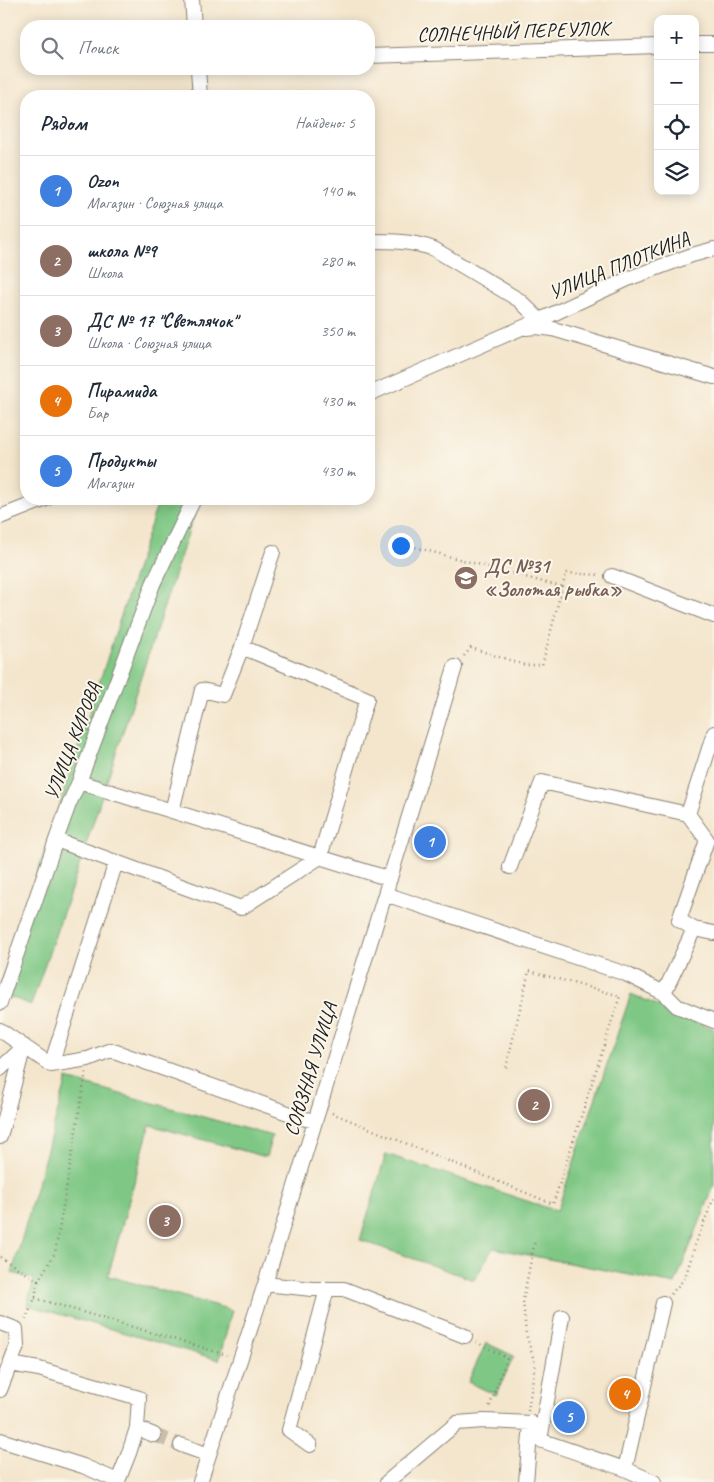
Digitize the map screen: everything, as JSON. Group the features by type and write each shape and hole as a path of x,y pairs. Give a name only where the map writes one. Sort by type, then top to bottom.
{"street":[{"path":"192,0 194,20"},
{"path":"699,44 714,44"},
{"name":"СОЛНЕЧНЫЙ ПЕРЕУЛОК","path":"375,56 654,46"},
{"path":"198,75 200,90"},
{"name":"УЛИЦА ПЛОТКИНА","path":"375,241 404,241 434,249 519,300 540,320"},
{"name":"УЛИЦА ПЛОТКИНА","path":"375,391 540,320 630,278 692,255 714,249"},
{"path":"540,320 552,330"},
{"path":"508,333 536,327 552,330 714,377"},
{"path":"0,517 31,505"},
{"name":"УЛИЦА КИРОВА","path":"0,1003 69,804 80,782 153,584 191,505"},
{"path":"172,811 202,690 223,695 242,648 273,552"},
{"path":"612,576 714,616"},
{"path":"56,840 241,908 320,857 367,699 242,648"},
{"name":"СОЮЗНАЯ УЛИЦА","path":"200,1482 265,1284 454,667"},
{"path":"688,814 714,733"},
{"path":"80,782 390,879"},
{"path":"510,867 542,782 688,814 708,840 679,920 694,929 714,933"},
{"path":"51,1065 116,862"},
{"path":"385,894 626,974 664,993 677,1006 714,1021"},
{"path":"664,993 694,929"},
{"path":"0,1030 51,1065 88,1059 111,1050 315,1121"},
{"path":"0,1069 24,1046"},
{"path":"0,1137 24,1046"},
{"path":"265,1284 312,1289 344,1289 464,1336"},
{"path":"310,1445 289,1430 327,1289"},
{"path":"625,1469 663,1303"},
{"path":"540,1440 562,1317"},
{"path":"0,1324 16,1329 17,1338 17,1346 0,1390"},
{"path":"0,1440 83,1466 118,1481 137,1428 139,1398 39,1369 10,1364"},
{"path":"387,1482 456,1423 484,1421 529,1423"},
{"path":"529,1423 540,1440 625,1469 654,1482"},
{"path":"526,1482 529,1423"},
{"path":"137,1428 154,1434"},
{"path":"181,1444 209,1455"}],"path":[{"path":"396,542 562,587"},
{"path":"454,667 471,648 525,665 542,665 566,573 612,576"},
{"path":"319,1107 553,1204 620,996 529,971 506,1068"},
{"path":"17,1338 35,1298 38,1281 54,1253 88,1059"},
{"path":"663,1303 684,1278 714,1198"},
{"path":"529,1423 535,1364 526,1334 523,1300 535,1240"},
{"path":"0,1257 38,1281"},
{"path":"35,1298 241,1358"},
{"path":"464,1336 507,1358 484,1421"}],"green space":[{"path":"157,505 181,505 196,509 77,872 31,1005 0,993 0,988"},
{"path":"631,994 714,1029 714,1186 675,1284 493,1248 474,1280 360,1240 386,1154 557,1211"},
{"path":"67,1079 272,1136 266,1157 150,1125 108,1276 232,1310 219,1360 27,1305 34,1279 12,1273"},
{"path":"486,1343 514,1356 496,1395 468,1382"}],"tunnel":[{"path":"154,1435 181,1445"}],"place":[{"name":"ДС №31 «Золотая рыбка»","path":"466,578"},
{"name":"Ozon","path":"430,842"},
{"name":"школа №9","path":"534,1105"},
{"name":"ДС № 17 \"Светлячок\"","path":"165,1221"},
{"name":"Пирамида","path":"625,1394"},
{"name":"Продукты","path":"569,1417"}]}
